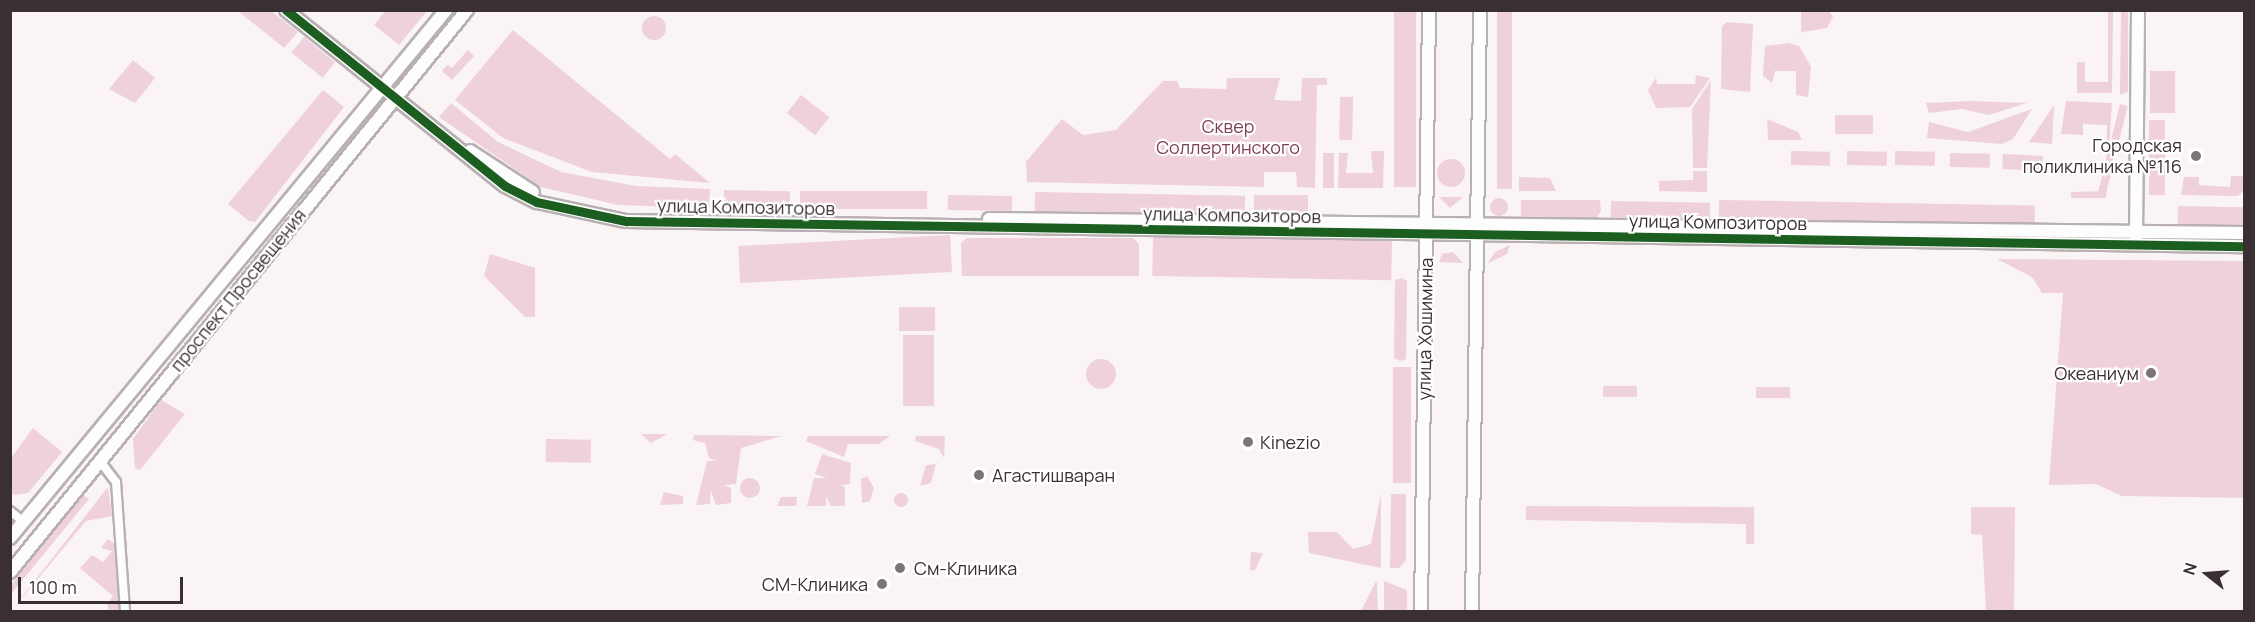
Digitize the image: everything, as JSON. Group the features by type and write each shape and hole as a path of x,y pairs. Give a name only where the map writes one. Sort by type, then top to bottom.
{"street":[{"name":"улица Композиторов","path":"286,10 385,86"},
{"name":"улица Композиторов","path":"297,10 398,97 468,150 539,196 626,215 1477,230 2136,238 2244,233"},
{"name":"проспект Просвещения","path":"10,538 446,10"},
{"name":"проспект Просвещения","path":"10,572 467,10"},
{"name":"улица Хошимина","path":"1421,612 1429,10"},
{"path":"1472,612 1480,10"},
{"path":"2136,238 2138,10"},
{"name":"улица Композиторов","path":"2136,238 2244,246"},
{"path":"100,461 116,482 125,612"},
{"path":"10,511 24,522"}],"green space":[{"path":"238,11 271,11 298,32 284,48"},
{"path":"385,11 427,11 399,45 374,25"},
{"path":"1394,11 1416,11 1416,187 1394,187"},
{"path":"1497,11 1512,11 1512,189 1497,189"},
{"path":"1801,11 1829,11 1833,17 1827,28 1791,34 1801,32"},
{"path":"2108,11 2113,11 2112,93 2077,93 2077,62 2085,62 2085,82 2108,82"},
{"path":"2121,11 2128,11 2128,92 2120,95"},
{"path":"654,16 663,19 666,28 663,37 654,40 645,37 642,28 645,19"},
{"path":"1727,22 1753,24 1750,92 1721,89 1722,26"},
{"path":"513,30 670,159 675,154 710,183 592,172 503,138 455,100"},
{"path":"304,37 335,62 322,78 291,53"},
{"path":"1789,43 1799,46 1811,67 1808,97 1796,95 1796,71 1775,71 1772,83 1763,76 1765,46"},
{"path":"468,50 474,56 452,80 442,71 447,65 452,68"},
{"path":"133,60 155,78 135,103 109,89"},
{"path":"2150,71 2175,71 2175,113 2150,113"},
{"path":"1696,75 1710,78 1690,107 1656,108 1648,90 1656,78 1657,84 1695,84"},
{"name":"Сквер Соллертинского","path":"1227,78 1280,78 1274,100 1301,101 1302,78 1327,78 1327,85 1317,85 1315,188 1297,187 1296,172 1264,172 1264,187 1027,182 1026,162 1062,119 1083,135 1116,130 1163,81 1177,81 1180,88 1226,89"},
{"path":"1711,80 1707,168 1693,168 1692,109"},
{"path":"323,90 344,107 255,222 249,221 228,204"},
{"path":"801,95 829,117 815,135 787,113"},
{"path":"1340,97 1353,97 1352,140 1339,140"},
{"path":"1970,101 2027,103 1989,115 1962,109 1929,113 1926,103"},
{"path":"2066,101 2112,103 2106,198 2071,198 2071,192 2106,191 2107,125 2083,124 2083,135 2061,134"},
{"path":"451,103 498,142 561,172 636,186 710,189 709,208 618,205 541,187 439,117"},
{"path":"2120,104 2128,106 2105,197 2097,195"},
{"path":"2054,105 2052,144 2029,142"},
{"path":"2032,109 2013,139 2002,144 1927,138 1929,122 1968,132"},
{"path":"1835,115 1873,115 1873,134 1835,134"},
{"path":"1767,119 1798,132 1802,140 1768,140"},
{"path":"2149,120 2165,120 2165,195 2149,195"},
{"path":"1371,151 1384,151 1383,188 1338,188 1339,153 1348,153 1346,173 1373,173"},
{"path":"1791,151 1830,152 1830,166 1791,165"},
{"path":"1847,151 1887,152 1887,166 1847,165"},
{"path":"1895,151 1935,152 1935,166 1895,165"},
{"path":"1323,153 1334,153 1334,188 1323,188"},
{"path":"1950,153 1990,154 1990,168 1950,167"},
{"path":"2003,154 2043,156 2042,171 2002,169"},
{"path":"1451,159 1461,163 1465,173 1461,183 1451,187 1441,183 1437,173 1441,163"},
{"path":"1693,171 1707,171 1707,192 1659,191 1659,181 1693,180"},
{"path":"2231,176 2244,176 2244,190 2238,196 2181,195 2184,177 2199,177 2199,185 2230,187"},
{"path":"1519,177 1550,178 1556,191 1519,191"},
{"path":"724,190 790,191 790,209 724,208"},
{"path":"800,191 927,191 927,209 800,209"},
{"path":"1035,192 1245,196 1245,216 1035,212"},
{"path":"948,195 1012,196 1012,211 948,210"},
{"path":"1254,195 1308,195 1308,215 1254,215"},
{"path":"1439,197 1463,197 1450,208"},
{"path":"1495,198 1503,198 1508,203 1506,214 1495,216 1490,211 1490,203"},
{"path":"1521,200 1600,200 1601,211 1595,220 1521,220"},
{"path":"1719,200 2035,206 2035,226 1719,220"},
{"path":"1611,201 1710,203 1710,221 1611,219"},
{"path":"2178,206 2244,207 2244,227 2178,226"},
{"path":"950,235 952,272 740,283 738,246"},
{"path":"1153,236 1392,240 1391,280 1152,276"},
{"path":"967,238 1133,238 1139,244 1139,276 962,276 961,243"},
{"path":"1510,245 1507,254 1488,263 1495,252"},
{"path":"1453,252 1463,263 1439,262 1442,254"},
{"path":"490,254 535,268 535,317 525,317 484,276"},
{"name":"Океаниум","path":"1997,259 2244,261 2244,498 2122,496 2096,484 2049,485 2063,293 2042,293 2032,277"},
{"path":"1401,278 1407,281 1406,359 1400,361 1394,358 1395,280"},
{"path":"899,307 935,307 935,331 899,331"},
{"path":"903,335 934,335 934,406 903,406"},
{"path":"1101,359 1112,363 1116,374 1112,385 1101,389 1090,385 1086,374 1090,363"},
{"path":"1393,367 1411,367 1411,483 1393,483"},
{"path":"1603,386 1637,386 1637,397 1603,397"},
{"path":"1756,387 1790,387 1790,398 1756,398"},
{"path":"161,400 185,414 140,470 135,468 133,439"},
{"path":"33,428 62,452 28,493 15,495 11,493 11,458"},
{"path":"641,434 667,434 651,443"},
{"path":"694,435 782,436 741,448 736,484 724,485 731,488 731,503 716,505 711,491 710,504 696,505 707,461 717,461 709,458 705,443 693,440"},
{"path":"808,436 890,436 879,444 848,444 844,457 806,441"},
{"path":"916,436 945,436 944,458 939,449 915,441"},
{"path":"546,439 591,440 591,463 546,462"},
{"path":"822,454 851,463 850,484 840,485 845,487 845,506 831,506 826,496 826,506 807,506 814,478 827,478 815,474"},
{"path":"936,464 931,483 920,486 926,465"},
{"path":"867,476 874,488 870,501 862,503 861,479"},
{"path":"750,478 757,481 760,488 757,495 750,498 743,495 740,488 743,481"},
{"path":"108,487 112,516 86,521 11,611"},
{"path":"664,492 683,496 683,504 660,505"},
{"path":"901,493 906,495 908,500 906,505 901,507 896,505 894,500 896,495"},
{"path":"1381,494 1381,568 1309,553 1308,532 1337,532 1353,549 1371,544"},
{"path":"1391,494 1406,494 1406,560 1399,568 1390,568"},
{"path":"83,495 89,499 11,594 11,585"},
{"path":"781,497 797,497 796,506 777,506"},
{"path":"1526,506 1754,507 1754,544 1746,544 1746,524 1526,520"},
{"path":"1971,507 2015,507 2014,611 1986,611 1982,535 1971,534"},
{"path":"108,539 115,544 119,611 109,611 107,604 113,596 80,568 92,555 103,562 112,551 101,548"},
{"path":"1251,552 1263,553 1255,570 1250,570"},
{"path":"1384,581 1407,590 1407,611 1384,611"},
{"path":"1377,582 1378,611 1361,611 1375,583"}],"cycle path":[{"path":"286,10 505,186 537,202 626,221 2244,246"}],"place":[{"name":"Городская поликлиника №116","path":"2196,156"},
{"name":"Океаниум","path":"2151,373"},
{"name":"Kinezio","path":"1248,442"},
{"name":"Агастишваран","path":"979,475"},
{"name":"См-Клиника","path":"900,568"},
{"name":"СМ-Клиника","path":"882,584"}]}
